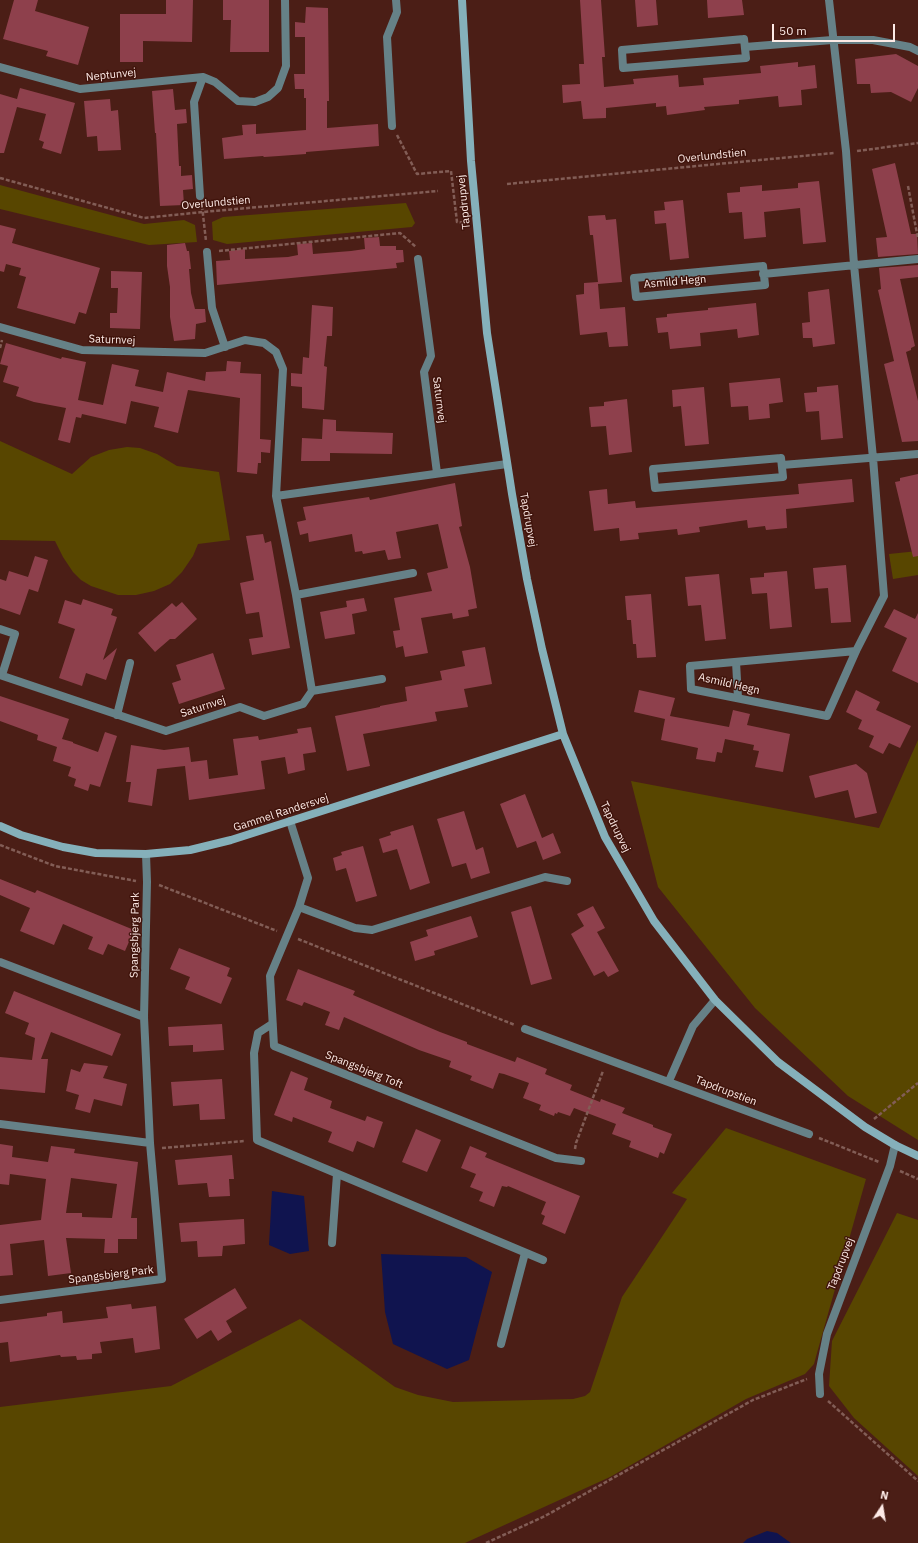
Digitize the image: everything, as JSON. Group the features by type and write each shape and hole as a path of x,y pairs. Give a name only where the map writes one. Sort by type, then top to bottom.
{"street":[{"path":"200,196 194,102 203,77 215,82 238,101 255,102 268,97 278,88 286,66 285,0"},
{"path":"392,126 387,37 397,12 396,0"},
{"name":"Tapdrupvej","path":"462,0 471,161 487,332 507,464 527,580 563,734 605,837 654,921 715,1000 778,1062 865,1127 895,1145 918,1156"},
{"name":"Asmild Hegn","path":"828,0 846,151 854,265 873,458 884,596 856,651 827,716 691,689 690,666 856,651"},
{"path":"744,39 745,47 746,58 623,68 622,50 744,39"},
{"path":"745,47 832,40 874,40 910,47 918,51"},
{"name":"Neptunvej","path":"0,68 80,90 203,77"},
{"path":"207,252 212,308 225,348"},
{"name":"Saturnvej","path":"418,259 431,356 424,372 437,473"},
{"path":"763,274 918,259"},
{"name":"Asmild Hegn","path":"763,266 763,274 765,285 636,297 634,278 763,266"},
{"name":"Saturnvej","path":"0,327 82,350 205,354 245,340 264,343 276,352 283,369 276,496 296,595 312,691 303,704 264,716 240,707 166,731 1,675 15,634 0,629"},
{"path":"782,466 918,454"},
{"path":"782,458 782,466 783,477 655,488 653,469 782,458"},
{"path":"276,496 507,464"},
{"path":"296,595 412,572"},
{"path":"736,662 738,698"},
{"path":"117,715 130,663"},
{"path":"312,691 382,679"},
{"name":"Gammel Randersvej","path":"0,826 21,835 63,847 96,853 146,854 190,850 231,840 563,734"},
{"name":"Spangsbjerg Toft","path":"290,821 308,878 299,907 270,976 274,1046 556,1158 577,1160"},
{"name":"Spangsbjerg Park","path":"0,1300 162,1279 151,1146 144,1017 147,882 146,854"},
{"path":"299,907 354,928 372,930 545,877 567,881"},
{"path":"0,962 144,1017"},
{"path":"669,1081 693,1026 715,1000"},
{"path":"272,1024 258,1033 254,1053 257,1140 542,1260"},
{"name":"Tapdrupstien","path":"525,1029 809,1134"},
{"path":"0,1124 151,1146"},
{"name":"Tapdrupvej","path":"820,1394 820,1374 827,1334 890,1166 895,1145"},
{"path":"332,1243 338,1174"},
{"path":"500,1344 525,1253"}],"path":[{"path":"392,126 417,174 451,171 457,222 477,225"},
{"name":"Overlundstien","path":"507,184 846,151 867,151 918,143"},
{"name":"Overlundstien","path":"0,178 144,218 438,191"},
{"path":"908,186 918,239"},
{"path":"200,196 207,252 400,233 417,249 418,259"},
{"path":"0,845 55,866 147,882 166,887 525,1029"},
{"path":"577,1160 576,1143 608,1059"},
{"path":"865,1127 918,1083"},
{"path":"809,1134 890,1166 918,1180"},
{"path":"151,1146 257,1140"},
{"path":"486,1543 545,1516 753,1400 820,1374"},
{"path":"820,1394 918,1481"}],"shaded area":[{"path":"0,185 144,224 184,220 195,225 197,242 149,245 0,209"},
{"path":"406,203 415,223 412,227 227,244 213,240 212,222 223,217"},
{"path":"0,441 72,474 91,457 109,450 127,447 140,448 157,454 177,466 219,472 230,540 198,544 193,556 182,572 170,584 154,591 136,595 118,595 91,586 81,580 73,572 55,541 0,540"},
{"path":"918,551 918,575 893,579 889,554"},
{"path":"918,740 918,1140 848,1096 755,1008 658,887 631,781 879,828"},
{"path":"726,1128 866,1179 814,1364 805,1374 746,1399 610,1477 465,1543 0,1543 0,1407 171,1386 300,1319 395,1387 418,1395 453,1402 573,1399 585,1396 590,1392 622,1297 687,1199 672,1193"},
{"path":"272,1191 304,1196 309,1251 290,1254 269,1245"},
{"path":"897,1213 918,1220 918,1476 854,1418 829,1386 832,1341"},
{"path":"381,1254 466,1257 492,1272 469,1360 447,1369 393,1344 385,1312"},
{"path":"767,1531 777,1533 791,1543 743,1543 747,1539"}],"building":[{"path":"14,0 38,0 35,11 89,27 78,65 46,56 48,51 3,39"},
{"path":"166,0 193,0 192,42 143,41 143,62 120,62 120,14 166,14"},
{"path":"223,0 269,0 269,52 230,52 231,20 223,20"},
{"path":"580,0 601,0 605,57 602,57 604,87 634,84 633,79 678,75 679,87 704,85 703,78 761,73 760,66 798,62 798,67 815,65 817,88 801,90 802,105 779,107 778,96 739,100 739,104 704,107 705,110 667,115 666,106 656,107 656,103 606,108 606,118 583,119 581,101 563,103 562,85 580,84 579,64 584,64"},
{"path":"635,0 656,0 658,25 637,27"},
{"path":"707,0 742,0 744,15 708,18"},
{"path":"306,7 328,8 329,101 327,101 327,128 378,124 379,146 306,152 306,154 224,159 222,138 243,135 242,125 256,124 256,134 306,130 306,98 304,98 304,89 295,89 294,74 305,74 305,37 295,37 295,22 305,23"},
{"path":"896,54 918,66 918,88 911,102 891,92 871,93 870,84 857,84 855,59"},
{"path":"20,88 75,103 61,154 42,148 44,142 39,140 46,114 17,107 4,153 0,153 0,94 17,99"},
{"path":"173,89 175,110 186,109 187,123 177,124 179,166 181,166 181,176 192,175 193,189 183,190 184,205 160,206 152,91"},
{"path":"110,99 111,111 118,110 121,150 98,151 97,136 87,137 84,101"},
{"path":"895,163 911,234 917,234 918,254 878,257 876,238 887,237 872,169"},
{"path":"819,181 826,242 803,244 800,208 764,212 766,237 744,239 742,212 729,213 727,193 740,192 740,187 762,185 762,191 798,188 798,183"},
{"path":"683,200 689,258 670,260 666,223 655,224 654,211 665,210 664,202"},
{"path":"605,215 606,220 616,219 622,282 598,284 600,309 625,307 628,346 609,347 607,332 580,335 576,295 584,294 584,283 598,282 593,235 590,235 588,216"},
{"path":"0,225 16,229 12,243 100,268 86,314 79,312 75,324 17,308 26,277 19,275 21,268 6,264 4,272 0,271"},
{"path":"379,237 380,246 396,246 396,250 403,250 404,262 396,263 397,268 217,285 216,261 230,260 229,251 245,249 245,259 288,257 298,255 297,244 312,243 313,254 351,251 365,249 364,238"},
{"path":"185,243 187,251 189,251 191,293 195,309 205,309 206,322 196,324 195,339 174,341 170,317 170,287 167,266 167,245"},
{"path":"918,265 918,277 900,279 915,346 906,352 918,401 918,441 902,442 884,364 894,361 878,290 881,289 879,268"},
{"path":"111,271 142,272 140,329 110,328 110,313 117,313 118,288 111,288"},
{"path":"829,289 835,344 813,347 812,338 803,338 802,323 810,322 808,292"},
{"path":"756,303 759,335 738,338 737,329 700,333 701,346 670,349 668,332 658,333 656,318 667,317 667,314"},
{"path":"312,305 333,307 332,336 327,336 324,366 327,367 324,410 302,408 302,387 291,386 291,373 302,374 303,357 309,358"},
{"path":"6,343 61,359 62,357 86,362 78,400 103,405 112,364 139,370 135,386 163,392 167,372 205,381 206,372 226,371 227,361 241,362 240,373 261,374 260,439 271,440 270,453 261,452 261,463 258,463 257,474 237,472 240,398 188,390 178,433 154,427 159,407 131,401 126,424 82,414 81,418 76,417 70,443 58,440 66,408 34,402 16,396 19,387 3,382 8,366 0,364"},
{"path":"780,378 783,402 769,404 770,418 749,420 748,406 731,407 729,383"},
{"path":"838,385 843,438 821,440 819,411 806,412 804,393 817,392 817,387"},
{"path":"704,387 709,444 685,446 681,406 673,407 672,390"},
{"path":"627,399 632,452 609,455 606,426 591,427 589,407 604,406 604,402"},
{"path":"323,419 336,420 336,431 393,433 392,454 330,453 330,461 301,461 302,438 322,439"},
{"path":"918,474 918,556 913,557 895,482 900,481 900,478"},
{"path":"852,479 854,502 786,509 787,528 766,530 765,526 748,528 747,520 699,527 700,532 678,535 677,529 638,533 639,539 620,541 619,528 594,531 589,491 607,489 608,504 635,501 636,508 799,494 798,484"},
{"path":"455,483 462,526 459,527 470,567 477,608 468,610 469,616 453,619 452,613 421,618 428,653 405,657 403,646 396,648 393,631 400,630 394,598 432,591 427,573 448,568 438,524 396,532 401,558 388,560 385,550 363,554 362,551 355,552 352,534 309,542 308,533 300,535 297,522 306,520 303,507 369,497 370,500"},
{"path":"263,534 265,543 271,541 290,648 252,655 249,639 263,637 259,612 246,614 240,583 254,580 246,536"},
{"path":"35,556 48,560 38,592 29,589 20,615 0,608 0,579 6,581 9,571 28,577"},
{"path":"846,565 851,622 831,623 828,588 815,589 813,568"},
{"path":"787,571 792,627 770,629 767,593 752,594 750,578 764,577 764,573"},
{"path":"719,574 726,639 705,641 701,605 688,606 685,577"},
{"path":"651,594 656,657 637,658 636,644 633,644 631,620 627,620 625,596"},
{"path":"364,598 367,611 352,614 355,634 325,639 320,612 347,607 346,601"},
{"path":"83,599 113,609 111,615 117,617 103,660 117,648 106,680 86,673 82,686 59,678 75,629 58,623 65,600 81,605"},
{"path":"182,602 197,619 175,639 170,639 155,652 138,633 172,603 176,607"},
{"path":"894,609 915,619 918,613 918,683 892,671 907,638 884,627"},
{"path":"485,647 492,684 464,689 468,707 435,712 437,721 363,734 370,766 347,771 335,716 407,701 405,687 442,680 440,671 465,666 462,651"},
{"path":"213,653 225,689 179,704 172,683 181,680 176,665"},
{"path":"639,690 675,698 670,716 729,727 733,710 750,714 747,725 790,734 783,772 755,767 759,751 753,750 754,745 725,739 722,753 717,752 715,762 696,759 698,748 661,740 665,719 634,712"},
{"path":"856,690 880,702 876,710 911,726 900,748 889,743 883,754 869,747 874,736 858,729 862,720 846,712"},
{"path":"0,696 69,719 62,739 98,752 105,732 117,736 100,787 90,784 88,791 74,786 76,779 68,776 71,767 53,761 57,747 37,740 38,735 0,721"},
{"path":"311,727 316,752 303,754 305,770 288,774 285,757 261,761 265,789 189,800 185,766 157,769 152,806 128,802 131,782 126,782 131,745 164,750 189,747 191,762 207,760 209,779 238,775 233,739 258,736 259,740 298,733 297,729"},
{"path":"856,764 867,773 877,813 855,818 848,790 815,798 809,776"},
{"path":"525,794 542,838 553,833 561,853 543,860 536,841 517,848 500,804"},
{"path":"464,811 476,850 483,847 490,873 471,879 466,863 452,867 437,819"},
{"path":"413,825 430,883 410,890 397,849 383,853 379,839 391,835 390,832"},
{"path":"363,846 377,896 356,902 346,868 336,871 333,858 342,855 341,852"},
{"path":"0,879 35,893 37,890 134,930 125,951 108,944 103,955 88,949 93,937 63,924 54,945 20,931 30,908 0,895"},
{"path":"531,906 552,979 531,985 511,912"},
{"path":"593,906 605,928 597,932 619,971 608,977 604,971 594,976 571,934 584,926 577,914"},
{"path":"471,916 478,937 434,951 435,955 415,961 410,942 428,936 426,930"},
{"path":"179,948 230,968 227,976 232,978 221,1004 185,989 190,977 170,969"},
{"path":"298,969 355,991 353,995 467,1042 467,1044 515,1062 517,1057 547,1069 545,1074 572,1085 570,1090 600,1102 601,1099 625,1108 622,1113 672,1134 664,1154 660,1152 658,1158 629,1147 631,1141 612,1134 616,1124 574,1108 570,1116 558,1112 557,1114 555,1113 554,1116 539,1110 541,1105 523,1098 529,1083 499,1073 493,1089 470,1080 472,1076 449,1067 451,1061 419,1050 344,1017 339,1030 325,1025 330,1012 304,1002 302,1006 286,1000"},
{"path":"14,991 121,1034 112,1056 51,1032 41,1059 48,1059 45,1093 0,1089 0,1057 32,1060 35,1038 25,1034 29,1023 5,1013"},
{"path":"222,1024 224,1050 193,1052 193,1045 169,1046 168,1027"},
{"path":"84,1063 108,1066 103,1078 127,1084 122,1106 94,1099 90,1113 75,1109 79,1095 66,1091 71,1069 80,1072"},
{"path":"291,1071 308,1078 304,1090 332,1101 330,1108 365,1121 367,1116 383,1122 374,1148 357,1141 353,1152 328,1142 332,1132 293,1117 292,1122 274,1115"},
{"path":"222,1079 225,1119 200,1120 199,1104 173,1106 171,1082"},
{"path":"416,1129 441,1140 427,1172 402,1162"},
{"path":"0,1144 13,1146 12,1157 48,1162 51,1146 75,1149 74,1153 138,1162 131,1218 137,1218 137,1239 118,1239 118,1253 104,1253 105,1239 66,1238 71,1273 48,1276 44,1240 10,1244 13,1275 0,1276 0,1225 41,1220 46,1179 10,1174 9,1185 0,1184","holes":["71,1178 117,1184 112,1218 82,1217 82,1213 66,1213"]},
{"path":"470,1146 487,1153 485,1157 580,1196 565,1234 542,1224 545,1216 541,1214 546,1202 508,1186 502,1186 494,1207 479,1201 483,1192 470,1187 476,1174 461,1168"},
{"path":"232,1155 234,1179 229,1179 230,1196 209,1197 207,1183 178,1185 175,1160"},
{"path":"244,1219 245,1244 223,1246 222,1256 198,1257 197,1241 181,1242 179,1223"},
{"path":"235,1288 247,1308 226,1321 232,1332 218,1341 211,1330 197,1339 184,1319"},
{"path":"131,1304 132,1309 156,1306 160,1349 135,1353 133,1338 100,1342 102,1353 92,1354 92,1359 77,1360 76,1356 61,1357 60,1355 10,1362 8,1342 0,1343 0,1322 47,1316 47,1313 62,1311 63,1323 108,1318 106,1307"}]}
